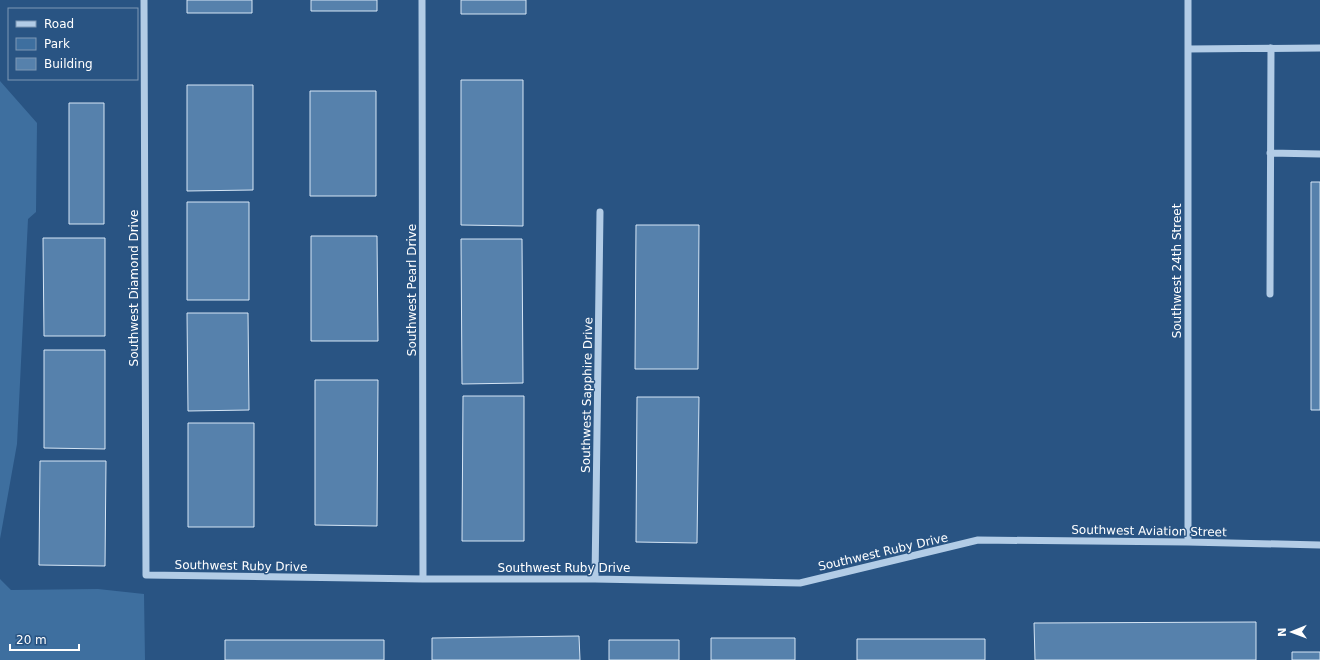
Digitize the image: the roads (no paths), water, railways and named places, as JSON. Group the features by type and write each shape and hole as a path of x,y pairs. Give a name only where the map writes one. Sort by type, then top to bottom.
{"street":[{"name":"Southwest Diamond Drive","path":"144,0 146,575"},
{"name":"Southwest Pearl Drive","path":"422,0 423,580"},
{"name":"Southwest 24th Street","path":"1188,0 1188,542"},
{"path":"1270,294 1271,48"},
{"path":"1188,49 1320,48"},
{"path":"1270,153 1320,154"},
{"name":"Southwest Sapphire Drive","path":"595,579 600,212"},
{"name":"Southwest Ruby Drive","path":"146,575 423,580 595,579 800,583 978,540"},
{"name":"Southwest Aviation Street","path":"978,540 1320,545"}]}
